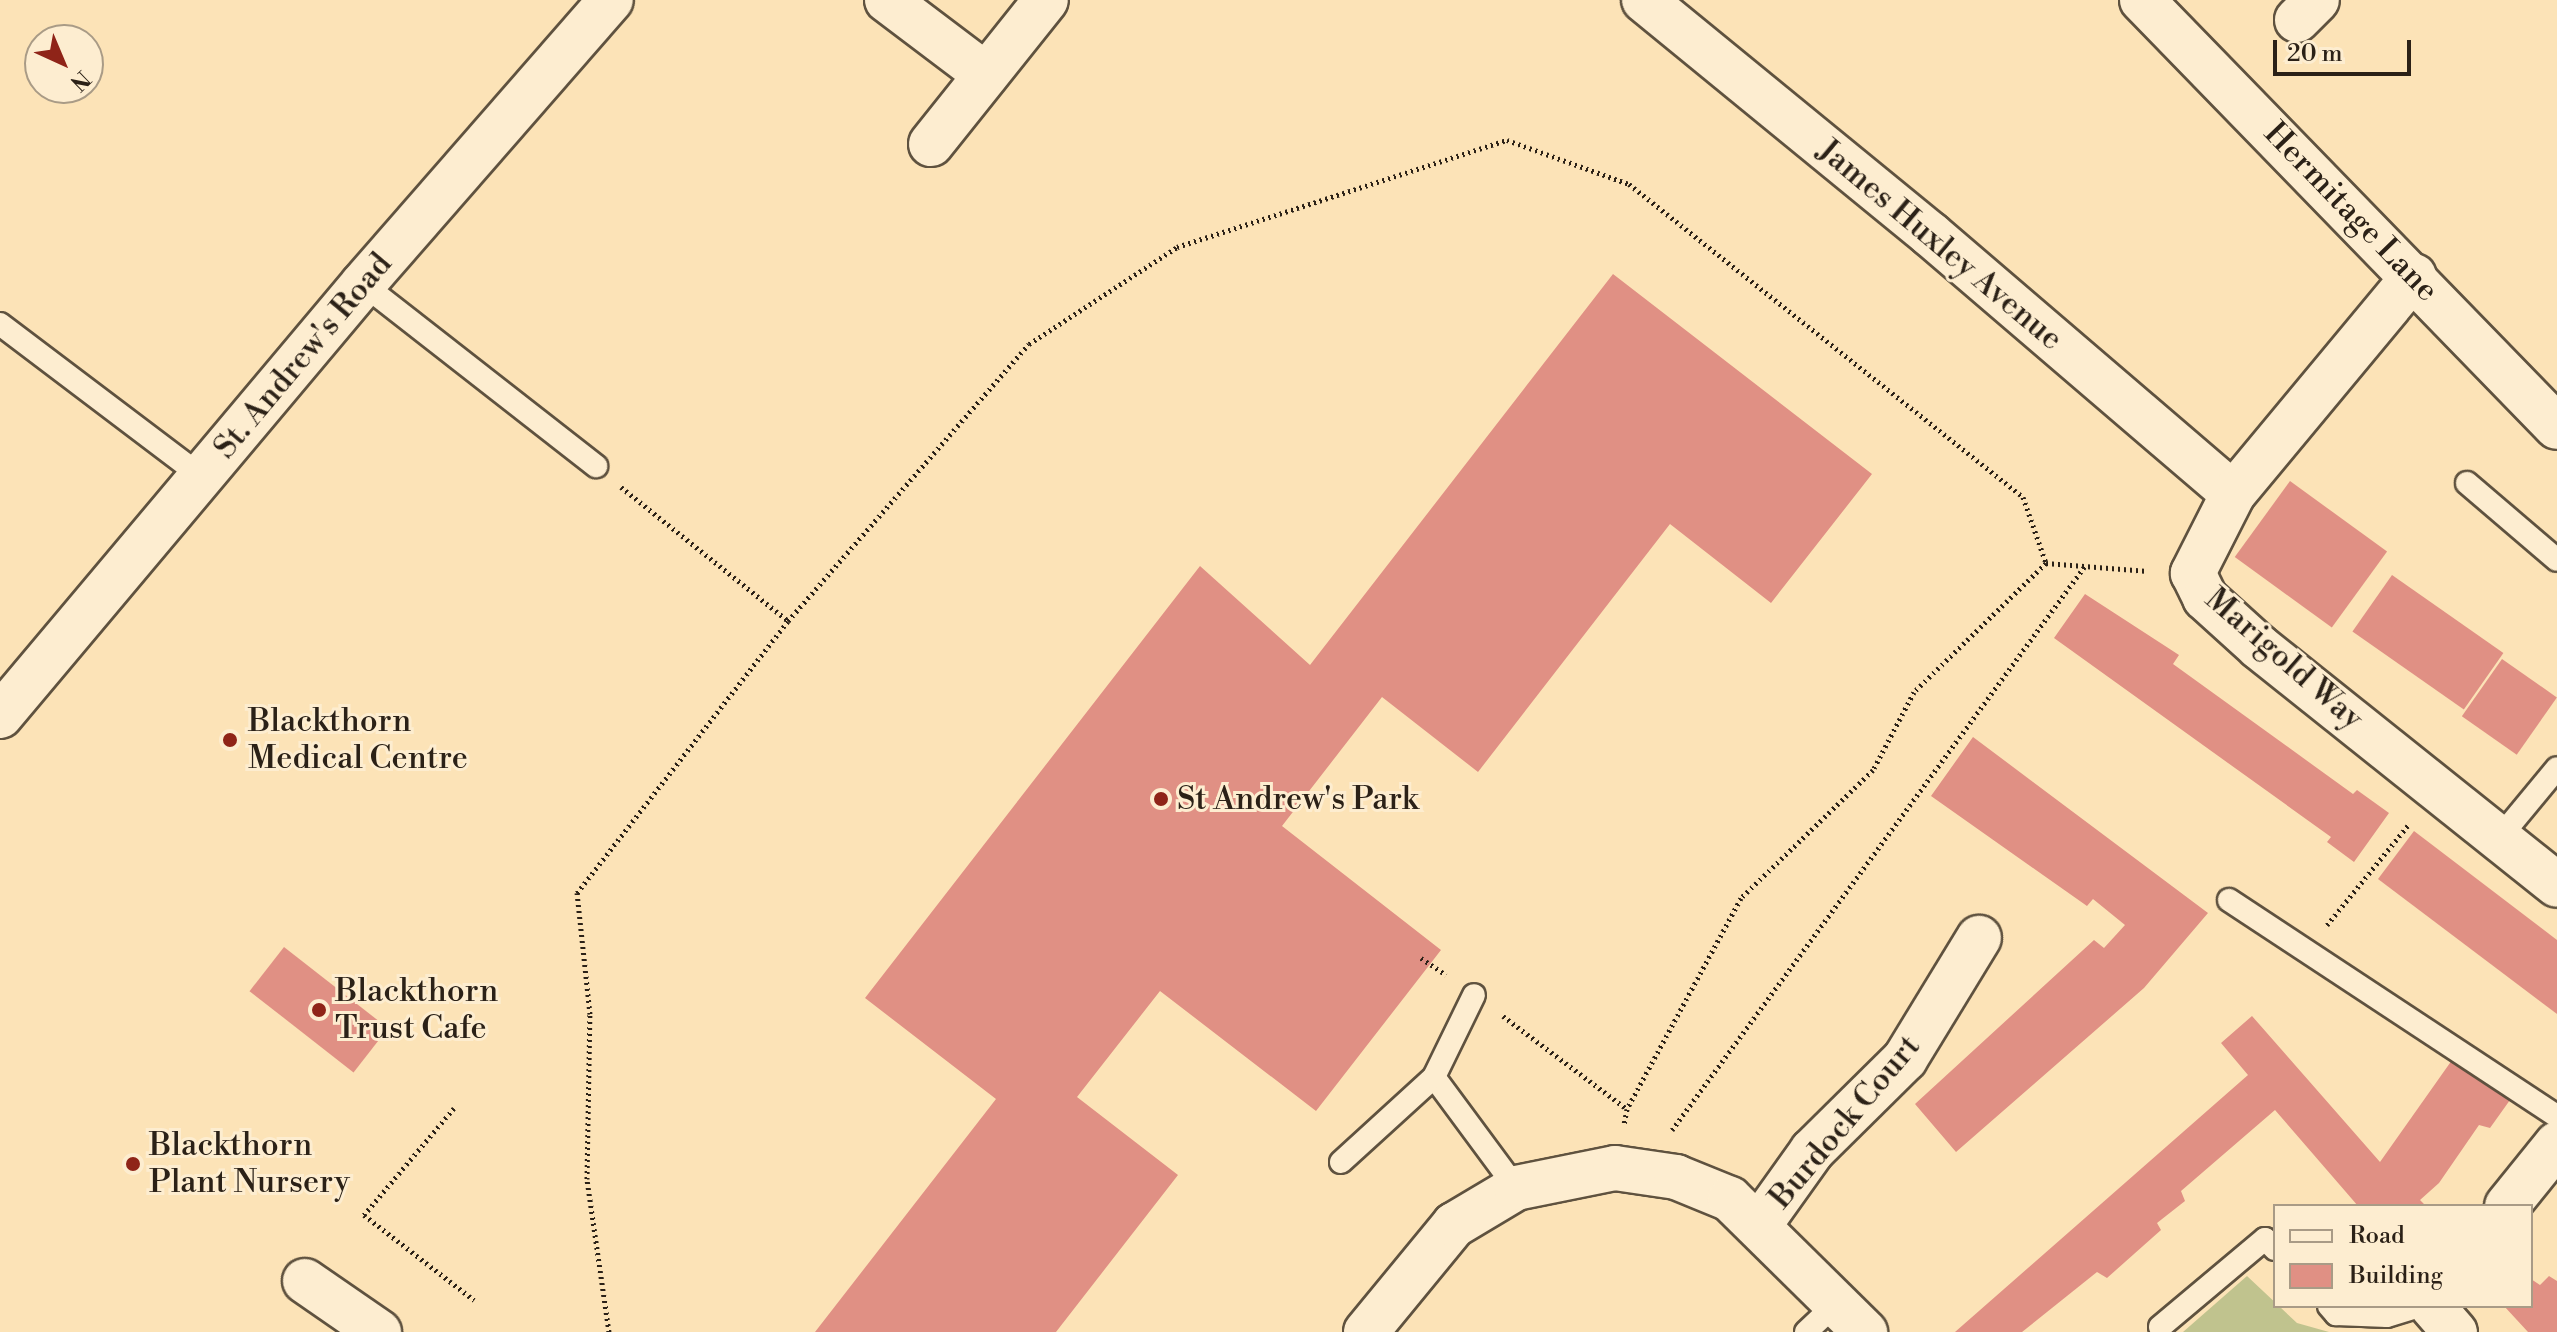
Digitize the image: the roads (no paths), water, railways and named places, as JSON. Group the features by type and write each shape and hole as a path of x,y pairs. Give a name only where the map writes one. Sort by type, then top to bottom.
{"street":[{"name":"St. Andrew's Road","path":"0,716 363,284 611,0"},
{"path":"887,0 986,75"},
{"path":"931,144 1046,0"},
{"name":"James Huxley Avenue","path":"1644,0 1930,234 2233,494"},
{"name":"Hermitage Lane","path":"2142,0 2414,276 2557,427"},
{"name":"Marigold Way","path":"2414,276 2233,494 2193,573 2205,598 2259,647 2557,885"},
{"name":"Burdock Court","path":"1760,1224 1812,1151 1905,1059 1979,938"},
{"path":"2509,1204 2557,1144"},
{"path":"1366,1332 1454,1225 1516,1188 1628,1170 1676,1177 1730,1199 1760,1224 1852,1317"},
{"path":"305,1281 379,1332"},
{"path":"2434,1308 2455,1332"}],"lane":[{"path":"363,284 596,466"},
{"path":"0,324 202,477"},
{"path":"2467,483 2557,560"},
{"path":"2500,837 2557,768"},
{"path":"2229,900 2309,948 2557,1116"},
{"path":"1341,1162 1434,1077 1474,995"},
{"path":"1434,1077 1516,1188"},
{"path":"2160,1327 2265,1239 2273,1247"},
{"path":"2331,1308 2336,1314 2387,1316 2413,1308"},
{"path":"1806,1332 1852,1317"}],"place":[{"name":"Blackthorn Medical Centre","path":"230,740"},
{"name":"St Andrew's Park","path":"1161,799"},
{"name":"Blackthorn Trust Cafe","path":"319,1010"},
{"name":"Blackthorn Plant Nursery","path":"133,1164"}]}
